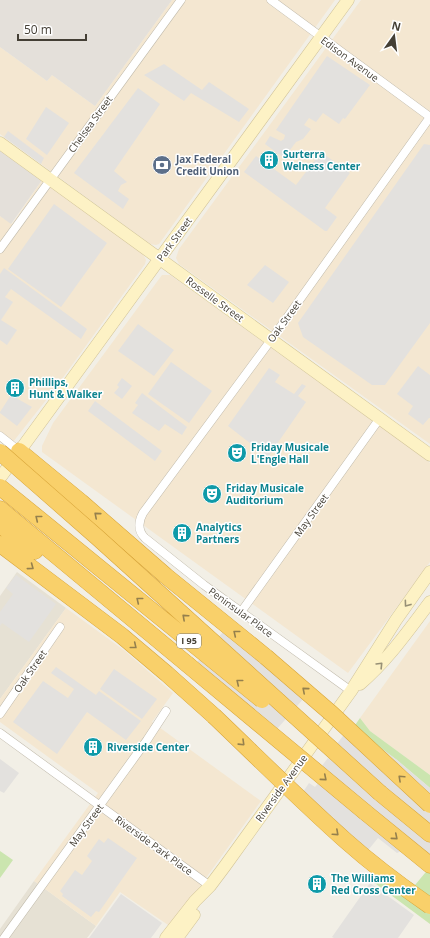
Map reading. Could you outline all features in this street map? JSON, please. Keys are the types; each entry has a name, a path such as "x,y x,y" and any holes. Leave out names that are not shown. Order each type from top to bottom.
{"highway":[{"path":"0,452 97,537 380,793"},
{"path":"19,452 81,502 171,580 266,657 332,714 430,804"},
{"name":"I 95","path":"0,487 301,732 430,834"},
{"name":"I 95","path":"0,509 430,865"},
{"path":"0,525 187,664"},
{"path":"0,544 122,636 156,664 214,716 347,842 395,881 430,906"}],"main road":[{"name":"Park Street","path":"0,478 348,0"},
{"name":"Rosselle Street","path":"0,143 430,455"},
{"name":"Riverside Avenue","path":"166,938 210,886 351,691 396,620 430,572"},
{"name":"Riverside Avenue","path":"351,691 360,684 397,646 430,602"},
{"name":"Riverside Avenue","path":"177,938 202,904 210,886"}],"street":[{"name":"Chelsea Street","path":"0,249 181,0"},
{"name":"Edison Avenue","path":"271,0 430,117"},
{"name":"Oak Street","path":"140,525 140,519 143,513 271,340 430,117"},
{"name":"May Street","path":"241,612 380,418"},
{"path":"0,436 19,452"},
{"name":"Peninsular Place","path":"140,525 141,532 146,538 204,585 351,691"},
{"name":"Oak Street","path":"0,714 60,628"},
{"name":"May Street","path":"4,938 100,806 166,711"},
{"name":"Riverside Park Place","path":"0,733 210,886"}],"shaded area":[{"path":"0,0 172,0 95,106 52,75 47,81 0,47"},
{"path":"172,0 335,0 159,244 156,245 150,244 0,134 0,47 47,81 52,75 95,106"},
{"path":"361,0 430,0 430,444 179,264 176,258 179,249"},
{"path":"327,56 370,85 345,119 343,118 339,124 323,113 316,122 309,118 304,125 311,129 303,139 296,142 284,158 265,144 270,136 281,141 284,139 285,135 276,130"},
{"path":"164,64 202,90 209,82 249,109 239,122 191,93 184,101 144,75"},
{"path":"138,88 160,104 114,171 127,182 121,185 118,191 129,199 123,209 74,173"},
{"path":"46,107 69,123 47,155 26,139"},
{"path":"8,131 44,158 41,164 4,137"},
{"path":"424,144 430,145 430,323 385,385 372,385 303,337 298,323"},
{"path":"0,150 42,180 11,224 0,216"},
{"path":"321,152 350,173 325,208 337,217 327,231 244,172 256,156 296,185"},
{"path":"42,180 143,254 146,260 145,264 54,390 13,442 0,431 0,216 12,224"},
{"path":"54,204 107,243 61,307 8,269"},
{"path":"265,265 289,282 273,303 247,285"},
{"path":"4,268 87,329 81,339 11,289 5,297 13,302 1,320 17,330 7,345 0,340 0,274"},
{"path":"162,275 170,275 430,463 430,562 348,673 42,452 42,446 53,423"},
{"path":"138,324 174,350 154,376 118,351"},
{"path":"171,362 212,391 189,423 148,394"},
{"path":"418,366 430,375 430,418 423,425 408,414 413,406 397,394"},
{"path":"269,368 280,375 275,382 294,394 302,384 306,386 298,396 306,402 268,457 228,426"},
{"path":"122,378 132,386 122,399 114,393 119,387 117,385"},
{"path":"142,393 187,427 182,435 165,424 159,431 132,413 138,405 135,403"},
{"path":"11,395 32,407 17,426 0,413"},
{"path":"95,401 162,451 155,461 88,411"},
{"path":"17,572 66,608 0,699 0,596"},
{"path":"16,575 56,604 29,642 2,623 0,626 0,612 13,594 6,588"},
{"path":"66,608 125,651 173,693 152,722 261,801 171,927 120,892 96,926 34,881 98,793 0,722 0,699"},
{"path":"430,621 430,775 370,731 360,718"},
{"path":"223,632 304,698 271,736 191,669"},
{"path":"56,667 96,695 99,691 141,721 126,740 87,712 57,754 13,722 43,681 68,698 74,689 51,673"},
{"path":"114,669 157,699 142,719 100,689"},
{"path":"346,732 366,737 397,760 430,788 430,863 406,849 397,853 378,838 365,854 334,820 334,818 301,795 309,783 315,787 322,779 317,772 328,758 333,762 339,754 333,749"},
{"path":"0,759 19,773 4,793 0,791"},
{"path":"108,838 137,858 99,912 96,911 91,917 62,896 63,894 60,891 75,870 82,875 92,861 87,856 99,839 104,843"},
{"path":"34,881 96,926 87,938 0,938 0,929"},
{"path":"370,883 414,915 398,938 332,937"},
{"path":"121,894 162,923 151,938 89,938"}],"green space":[{"path":"360,718 370,731 430,775 430,788 397,760 353,728"},
{"path":"0,851 13,860 0,878"},
{"path":"381,862 415,885 430,867 430,924 368,878"}],"place":[{"name":"Surterra Welness Center","path":"269,160"},
{"name":"Jax Federal Credit Union","path":"162,165"},
{"name":"Phillips, Hunt & Walker","path":"15,388"},
{"name":"Friday Musicale L'Engle Hall","path":"237,453"},
{"name":"Friday Musicale Auditorium","path":"212,494"},
{"name":"Analytics Partners","path":"182,533"},
{"name":"Riverside Center","path":"93,747"},
{"name":"The Williams Red Cross Center","path":"317,884"}]}
